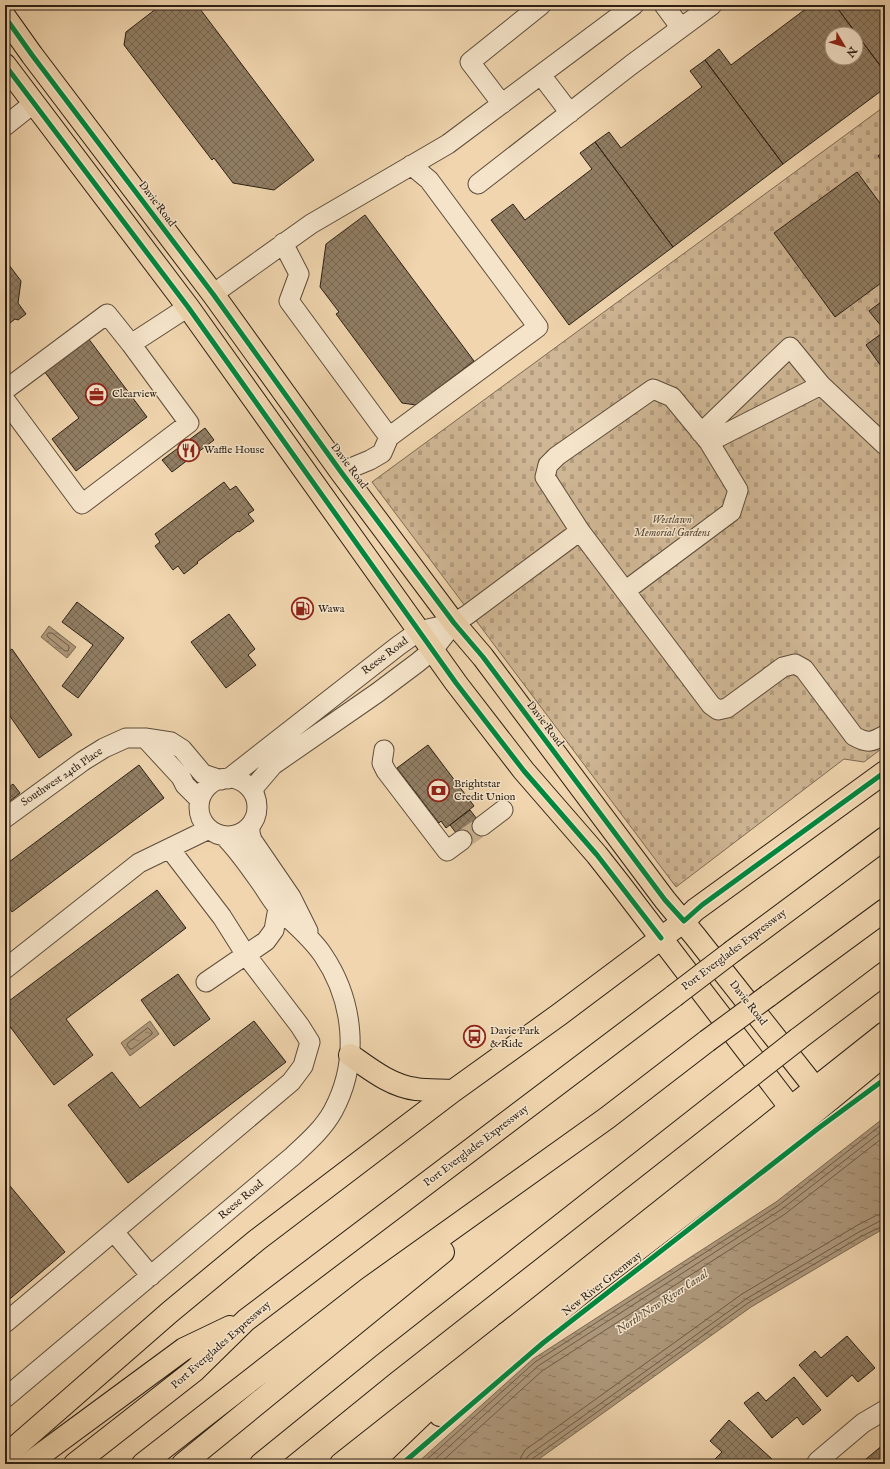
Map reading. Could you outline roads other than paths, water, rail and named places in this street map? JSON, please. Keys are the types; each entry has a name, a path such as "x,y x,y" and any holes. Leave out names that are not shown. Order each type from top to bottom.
{"main road":[{"name":"Davie Road","path":"5,17 32,55 213,294 341,472 454,623 483,657 665,900 684,921 815,1088"},
{"path":"5,65 188,307 456,683 524,771 597,855 790,1107"},
{"path":"5,1456 170,1312 257,1240 453,1091 560,1014 684,921 698,908 885,772"},
{"name":"Port Everglades Expressway","path":"75,1464 195,1370 246,1320 733,951 885,838"},
{"path":"143,1464 369,1288 606,1118 885,910"},
{"path":"261,1464 382,1365 798,1039 885,973"},
{"path":"341,1464 885,1033"},
{"path":"380,1464 420,1433 519,1345 586,1289 788,1134 885,1054"},
{"path":"350,1055 373,1072 395,1083 415,1089 453,1091"},
{"path":"183,1464 606,1118"},
{"path":"28,1464 184,1349 246,1320"},
{"path":"371,1464 507,1333"}],"street":[{"path":"502,104 470,62 541,5"},
{"path":"213,294 311,224 448,144 634,5"},
{"path":"664,5 681,28"},
{"path":"478,184 712,5"},
{"path":"541,74 570,113"},
{"path":"5,126 34,103"},
{"path":"341,472 370,460 382,453 389,437 538,327 429,180 411,165"},
{"path":"283,244 299,274 289,301 389,437"},
{"path":"131,344 188,307"},
{"path":"5,390 107,314 189,423 82,504 5,400"},
{"path":"705,438 790,347 821,385 885,445"},
{"path":"705,438 821,385"},
{"path":"625,590 731,512 738,490 705,438 672,397 653,389 557,456 548,465 545,477 580,531 711,704 718,710 727,708 783,667 795,664 804,669 854,736 862,741 872,741 885,734"},
{"path":"253,792 256,785 273,765 377,693 433,650 454,623 470,613 580,531"},
{"name":"Reese Road","path":"224,779 419,631 454,623"},
{"name":"Southwest 24th Place","path":"5,818 83,760 126,738 145,738 171,742 182,749 203,774 224,779"},
{"path":"145,738 181,777 185,785 200,800"},
{"path":"384,750 382,763 386,771 447,851 462,840"},
{"path":"5,969 139,863 182,842 217,832 238,834 245,831 255,818 257,809 256,800 253,792 242,782 235,779 224,779 214,782 208,787 200,800 201,816 204,823 217,832"},
{"path":"482,826 502,810"},
{"name":"Reese Road","path":"5,1398 293,1156 317,1133 333,1111 345,1084 350,1055 351,1038 341,986 332,969 314,943 292,897 252,840 250,826"},
{"name":"Reese Road","path":"217,832 236,849 278,908 314,943"},
{"path":"5,1323 291,1082 303,1066 310,1042 300,1026 246,954 222,917 170,849"},
{"path":"206,982 266,941 274,930 278,908"},
{"path":"114,1232 151,1276"},
{"path":"816,1464 818,1460 863,1423 885,1410"}],"water":[{"path":"49,626 76,647 67,658 41,637"},
{"path":"150,1021 159,1034 130,1056 121,1043"},
{"name":"North New River Canal","path":"885,1117 885,1228 751,1307 532,1464 416,1464 533,1359 776,1202"}],"tunnel":[{"path":"462,840 482,826"}],"place":[{"name":"Clearview","path":"96,394"},
{"name":"Waffle House","path":"188,450"},
{"name":"Wawa","path":"303,609"},
{"name":"Brightstar Credit Union","path":"438,790"},
{"name":"Davie Park & Ride","path":"474,1037"}],"park label":[{"name":"Westlawn Memorial Gardens","path":"672,526"}]}
